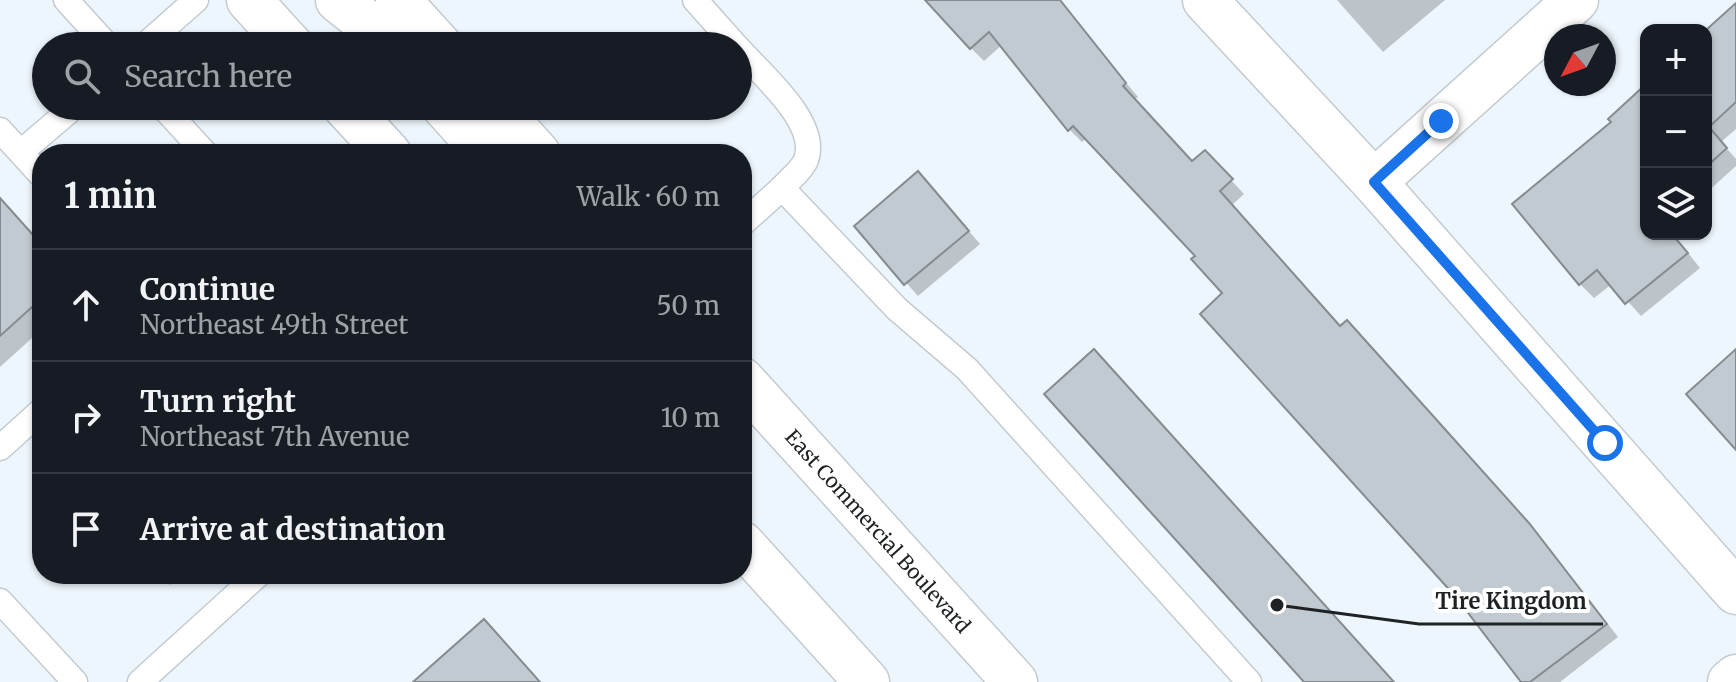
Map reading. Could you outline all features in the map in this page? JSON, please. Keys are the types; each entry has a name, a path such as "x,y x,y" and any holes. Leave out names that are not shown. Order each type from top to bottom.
{"street":[{"path":"249,0 278,32"},
{"path":"338,0 376,32"},
{"path":"398,0 427,32"},
{"path":"1205,0 1374,182 1736,592"},
{"path":"1374,182 1576,0"},
{"path":"358,120 380,144"},
{"path":"457,120 478,144"},
{"path":"508,120 529,144"},
{"name":"East Commercial Boulevard","path":"752,391 1015,682"},
{"path":"752,555 867,682"},
{"path":"1730,682 1736,677"}],"lane":[{"path":"66,0 95,32"},
{"path":"160,32 196,0"},
{"path":"695,0 724,32"},
{"path":"752,64 805,126 809,146 805,163 752,215"},
{"path":"21,152 59,120"},
{"path":"175,120 197,144"},
{"path":"0,130 32,165"},
{"path":"782,188 897,309 967,369 1249,682"},
{"path":"0,448 32,419"},
{"path":"140,682 248,584"},
{"path":"0,601 75,682"}],"building":[{"path":"925,0 1060,0 1126,83 1123,86 1192,161 1205,150 1233,179 1220,191 1340,326 1347,320 1529,523 1607,624 1530,682 1521,682 1455,596 1200,314 1222,293 1191,259 1195,256 1073,126 1068,131 989,32 970,49"},
{"path":"1736,3 1736,102 1712,124 1712,96 1712,25"},
{"path":"1640,90 1640,240 1677,240 1688,253 1625,304 1597,270 1579,285 1512,204 1611,122 1608,119"},
{"path":"1712,130 1727,148 1712,162"},
{"path":"918,171 969,231 904,285 854,226"},
{"path":"0,198 32,234 32,307 0,336"},
{"path":"1094,349 1394,682 1304,682 1044,394"},
{"path":"1736,349 1736,450 1686,394"},
{"path":"484,619 540,682 413,682"}],"place":[{"name":"Tire Kingdom","path":"1277,605"}],"route":[{"path":"1441,121 1374,182 1605,443"}]}
